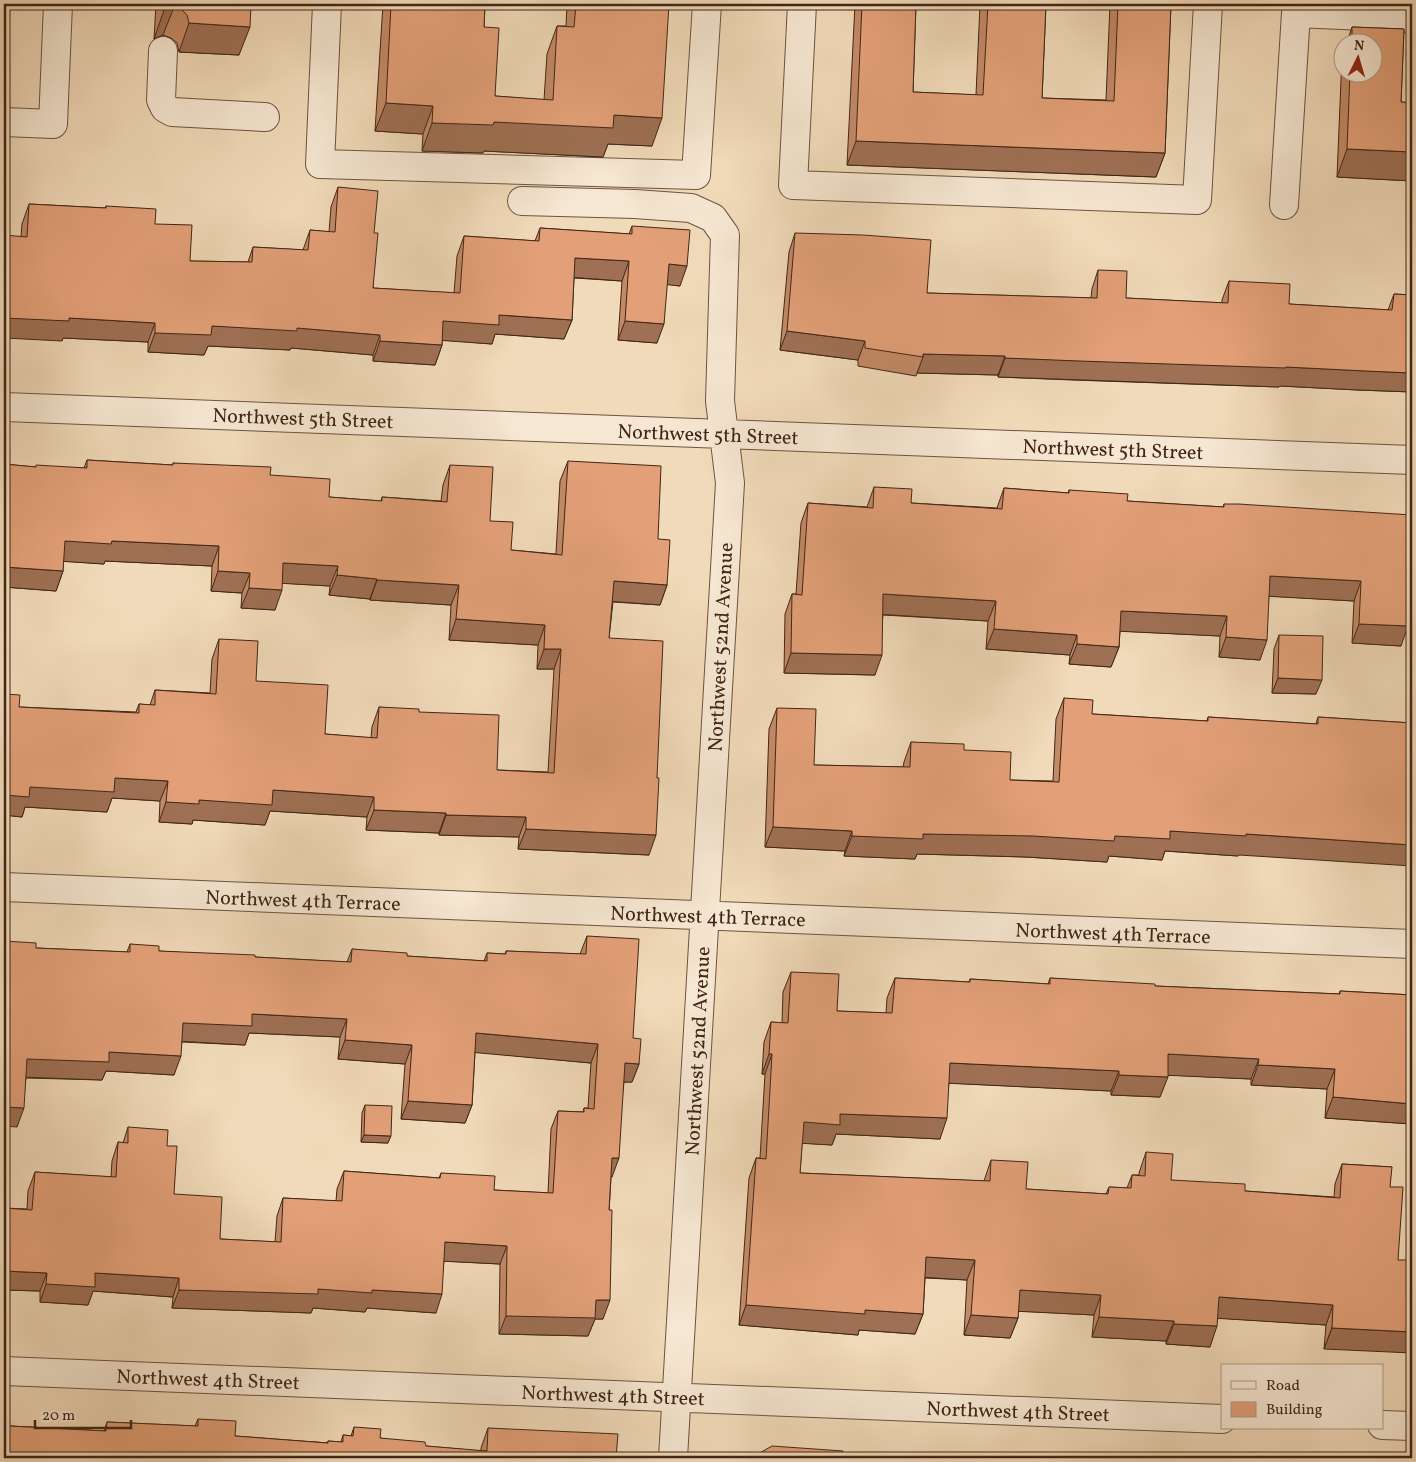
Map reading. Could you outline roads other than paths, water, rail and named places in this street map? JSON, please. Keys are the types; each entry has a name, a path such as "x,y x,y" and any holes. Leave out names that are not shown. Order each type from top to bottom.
{"street":[{"path":"4,122 53,124 58,4"},
{"path":"328,4 320,164 696,176 707,4"},
{"path":"802,4 794,184 1197,200 1208,4"},
{"path":"1284,206 1296,13 1412,18"},
{"path":"163,50 161,100 165,108 172,112 264,117"},
{"name":"Northwest 52nd Avenue","path":"522,201 635,204 691,208 713,218 725,235 720,401 730,484 673,1458"},
{"name":"Northwest 5th Street","path":"4,407 1412,460"},
{"name":"Northwest 4th Terrace","path":"4,887 1412,944"},
{"name":"Northwest 4th Street","path":"4,1371 1221,1419"},
{"path":"1384,1425 1412,1426"}]}
